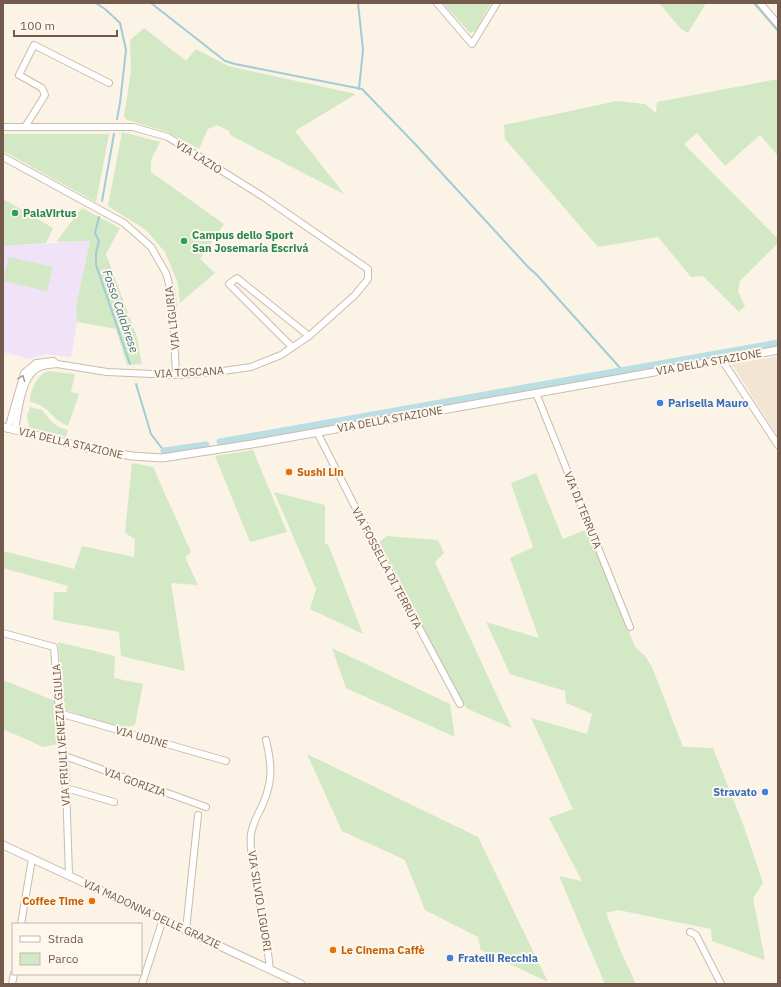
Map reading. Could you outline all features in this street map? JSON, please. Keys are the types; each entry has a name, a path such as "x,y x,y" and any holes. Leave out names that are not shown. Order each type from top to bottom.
{"street":[{"path":"437,3 472,44 497,3"},
{"path":"760,3 778,24"},
{"path":"25,127 45,95 42,88 19,75 34,44 109,83"},
{"name":"VIA LAZIO","path":"3,127 133,127 168,137 262,196 368,269"},
{"name":"VIA LIGURIA","path":"3,157 124,223 151,247 166,273 172,295 176,375"},
{"name":"VIA TOSCANA","path":"9,429 24,373 36,363 52,361 57,364 107,372 176,375 216,372 251,367 280,355 309,336 355,295 368,279 368,269"},
{"path":"292,347 229,284 237,278 309,336"},
{"name":"VIA DELLA STAZIONE","path":"9,429 124,455 162,458 252,444 778,350"},
{"path":"722,360 778,445"},
{"name":"VIA DI TERRUTA","path":"536,393 630,627"},
{"name":"VIA FOSSELLA DI TERRUTA","path":"317,432 369,534 460,704"},
{"name":"VIA FRIULI VENEZIA GIULIA","path":"3,633 54,647 62,748 65,756 69,875"},
{"name":"VIA UDINE","path":"59,713 226,761"},
{"name":"VIA SILVIO LIGUORI","path":"266,740 271,760 269,789 262,808 255,818 251,835 251,848 270,970"},
{"name":"VIA GORIZIA","path":"65,756 206,807"},
{"path":"66,788 114,802"},
{"path":"186,930 198,815"},
{"name":"VIA MADONNA DELLE GRAZIE","path":"3,845 301,984"},
{"path":"21,923 32,859"},
{"path":"142,984 163,920"},
{"path":"690,932 696,935 721,984"}],"shaded area":[{"path":"90,241 76,307 77,322 71,357 45,354 30,359 3,352 3,246"},
{"path":"778,356 778,437 732,364"}],"green space":[{"path":"443,3 491,3 475,31 470,33"},
{"path":"659,3 706,3 688,33 681,29"},
{"path":"144,28 186,61 196,49 228,66 356,94 295,131 344,194 230,135 229,131 217,125 208,129 199,149 168,132 127,120 124,116 131,72 130,40"},
{"path":"778,79 778,156 760,135 725,166 697,133 684,144 776,237 778,237 778,243 740,281 738,292 745,306 739,312 703,276 691,277 658,237 598,247 505,139 504,125 617,101 645,104 656,113 657,102"},
{"name":"Campus dello Sport San Josemaría Escrivá","path":"122,132 160,142 151,160 151,172 224,224 200,259 215,273 180,303 178,284 165,252 146,230 108,206"},
{"path":"3,134 109,134 96,202 3,151"},
{"name":"PalaVirtus","path":"3,199 53,228 46,243 3,246"},
{"path":"82,208 120,228 106,254 137,337 142,364 127,365 116,329 77,322 76,307 90,241 56,242"},
{"path":"9,257 53,267 47,291 3,281"},
{"path":"48,371 75,374 71,392 79,394 68,426 57,420 42,406 30,402 31,393 37,379"},
{"path":"30,407 42,410 56,425 68,430 66,437 29,427 27,416"},
{"path":"253,450 287,532 250,542 215,456"},
{"path":"132,463 153,467 191,552 185,557 198,585 171,583 185,671 121,656 119,632 53,620 54,592 66,592 68,586 3,568 3,551 74,569 82,546 134,557 135,539 125,533"},
{"path":"536,473 563,539 588,529 635,647 645,656 652,667 683,747 713,748 743,824 763,883 753,898 765,960 712,941 711,929 618,910 606,913 621,952 636,984 605,984 559,876 582,881 549,818 573,809 531,718 587,734 592,714 566,703 565,691 510,674 486,622 539,638 510,558 533,547 511,483"},
{"path":"274,492 325,505 325,544 328,544 363,634 310,609 316,589"},
{"path":"387,536 438,540 444,553 435,562 512,728 468,709 462,703 379,542"},
{"path":"58,642 115,656 114,678 143,684 135,725 121,728 65,710"},
{"path":"332,648 450,704 455,737 346,688"},
{"path":"3,680 55,701 58,744 43,747 3,729"},
{"path":"307,754 478,837 548,982 481,950 478,937 425,910 405,860 342,831"}],"waterway":[{"name":"Fosso Calabrese","path":"96,3 120,23 126,50 117,119"},
{"path":"151,3 225,61 362,89 536,274 622,370"},
{"path":"358,3 363,50 359,89"},
{"path":"754,3 778,31"},
{"name":"Fosso Calabrese","path":"102,201 114,134"},
{"name":"Fosso Calabrese","path":"99,217 95,233 99,241 96,253 96,265 130,364"},
{"path":"220,442 778,343"},
{"name":"Fosso Calabrese","path":"136,384 151,434 164,451"},
{"path":"164,451 206,445"}],"place":[{"name":"PalaVirtus","path":"15,213"},
{"name":"Campus dello Sport San Josemaría Escrivá","path":"184,241"},
{"name":"Parisella Mauro","path":"660,403"},
{"name":"Sushi Lin","path":"289,472"},
{"name":"Stravato","path":"765,792"},
{"name":"Coffee Time","path":"92,901"},
{"name":"Le Cinema Caffè","path":"333,950"},
{"name":"Fratelli Recchia","path":"450,958"}]}
